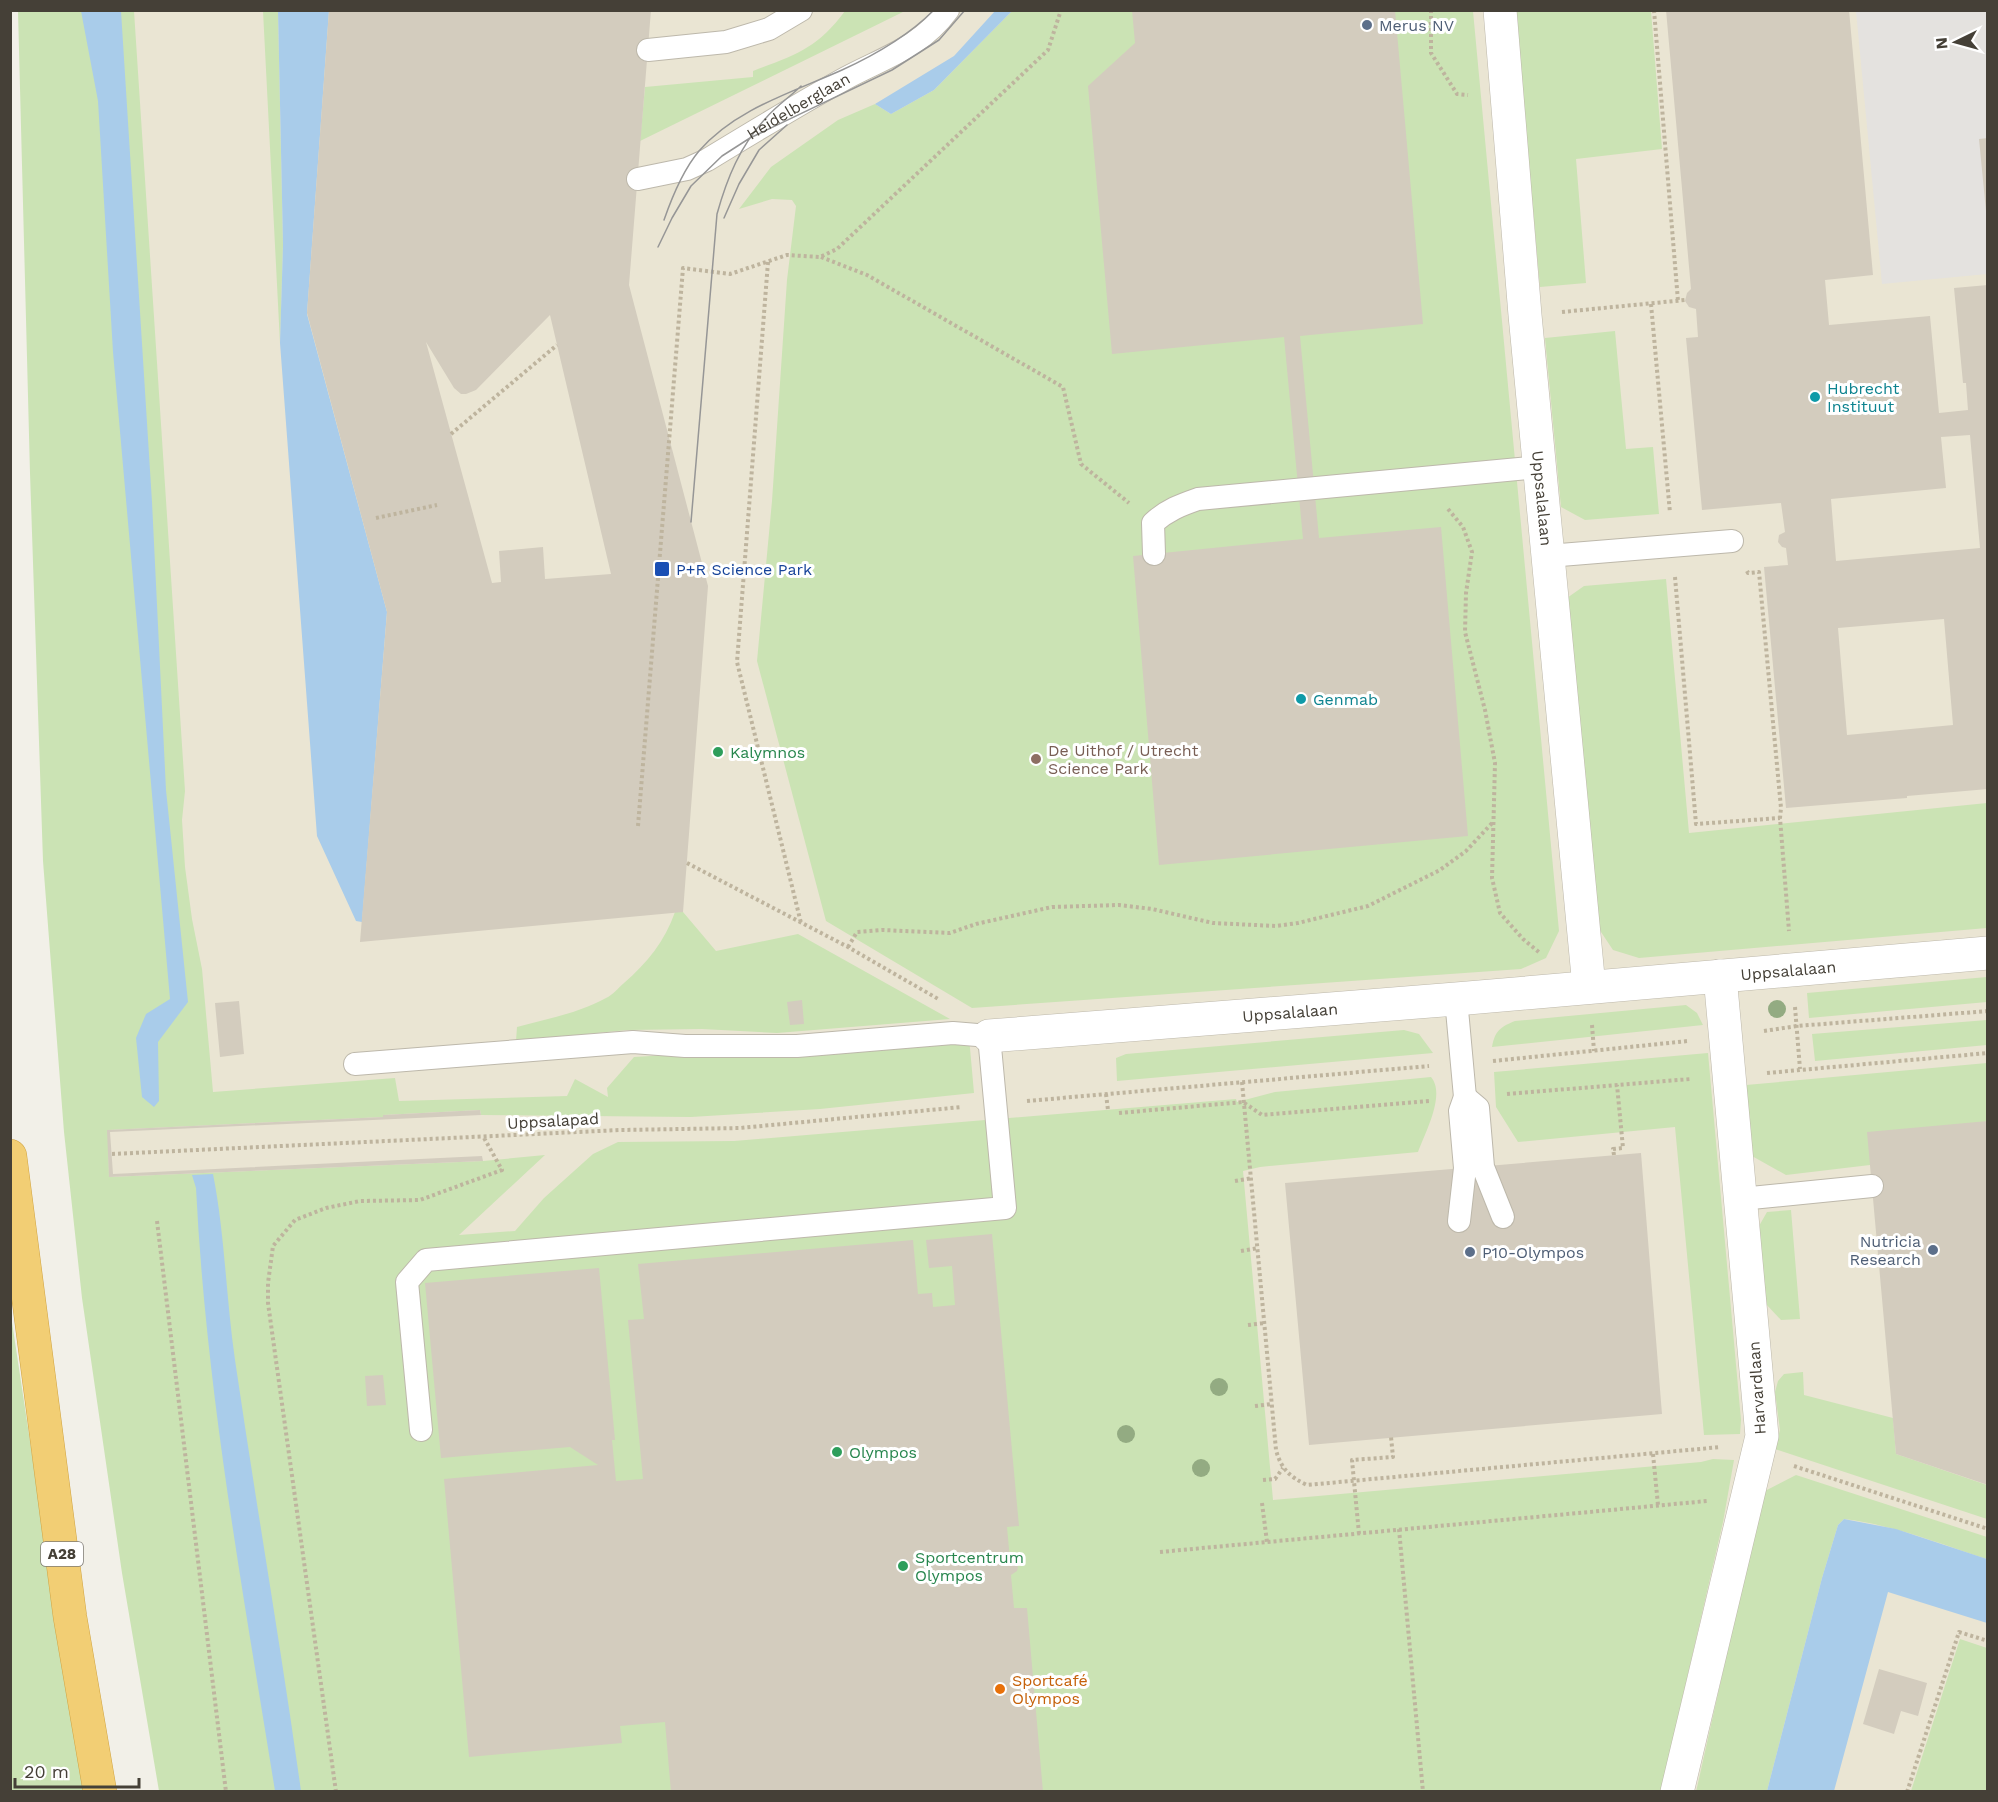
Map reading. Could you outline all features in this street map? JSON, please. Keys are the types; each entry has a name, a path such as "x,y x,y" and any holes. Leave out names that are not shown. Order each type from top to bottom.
{"highway":[{"name":"A28","path":"10,1156 70,1617 100,1791"}],"street":[{"name":"Uppsalalaan","path":"1500,10 1525,315 1589,987"},
{"name":"Uppsalalaan","path":"989,1036 1988,953"},
{"name":"Harvardlaan","path":"1677,1791 1762,1436 1720,976"}],"lane":[{"path":"648,50 726,42 769,29 801,10"},
{"name":"Heidelberglaan","path":"638,179 687,169 707,160 847,78 909,48 938,24 948,10"},
{"path":"1154,554 1153,523 1175,507 1198,499 1540,467"},
{"path":"1548,556 1731,541"},
{"path":"1456,999 1466,1097 1460,1111 1465,1168 1460,1221"},
{"path":"355,1064 633,1042 685,1046 797,1047 954,1033 989,1036 1005,1208 426,1260 407,1282 421,1431"},
{"path":"1466,1097 1478,1108 1484,1167 1503,1217"},
{"path":"1741,1199 1872,1186"}],"path":[{"path":"820,257 837,249 1048,50 1061,10"},
{"path":"1431,10 1431,53 1457,94 1507,100"},
{"path":"1654,10 1678,301"},
{"path":"638,826 683,268 730,274 787,255 820,257 867,275 1063,387 1081,464 1153,523"},
{"path":"768,262 737,662 801,922"},
{"path":"1525,315 1685,300"},
{"path":"1651,304 1696,824 1779,818"},
{"path":"451,434 557,345"},
{"path":"1423,478 1463,527 1472,552 1466,593 1465,632 1485,710 1495,763 1492,878 1500,913 1523,939 1546,958 1589,987"},
{"path":"376,518 437,505"},
{"path":"1731,541 1748,573 1759,572 1781,808 1779,818 1800,1070"},
{"path":"848,947 857,932 882,930 950,933 976,924 1052,907 1119,905 1152,909 1213,923 1276,926 1299,923 1368,906 1440,870 1466,851 1494,821"},
{"path":"687,863 848,947 970,1018 989,1036"},
{"path":"1492,1061 1797,1026 1988,1011"},
{"name":"Uppsalapad","path":"112,1154 620,1130 740,1128 1433,1065"},
{"path":"1242,1083 1276,1450 1289,1476 1307,1485 1354,1482 1723,1446 1758,1454 1988,1529"},
{"path":"1614,1155 1613,1149 1623,1148 1617,1085"},
{"path":"1106,1094 1108,1110"},
{"path":"1119,1113 1243,1102 1262,1115 1437,1100"},
{"path":"336,1791 268,1304 268,1283 273,1246 295,1220 326,1208 360,1202 420,1200 502,1170 483,1136"},
{"path":"1235,1181 1252,1178"},
{"path":"157,1221 226,1791"},
{"path":"1241,1251 1258,1248"},
{"path":"1248,1325 1265,1323"},
{"path":"1255,1406 1272,1404"},
{"path":"1359,1534 1352,1460 1393,1457 1391,1437"},
{"path":"1653,1454 1658,1505"},
{"path":"1263,1480 1275,1479 1283,1468"},
{"path":"1160,1552 1747,1498"},
{"path":"1262,1503 1267,1542"},
{"path":"1399,1529 1423,1791"},
{"path":"1907,1791 1959,1632 1988,1641"}],"shaded area":[{"name":"De Uithof / Utrecht Science Park","path":"61,11 1987,11 1987,1791 207,1791 92,1139"},
{"path":"1856,11 1987,11 1987,274 1882,284"}],"green space":[{"name":"Olympos","path":"18,11 134,11 185,791 182,820 185,867 202,969 213,1092 395,1078 399,1101 567,1096 575,1079 608,1097 607,1088 634,1057 969,1037 974,1093 820,1109 691,1117 481,1115 480,1110 108,1130 109,1177 483,1161 545,1155 459,1235 515,1231 544,1198 593,1154 618,1142 734,1141 1236,1099 1237,1102 1275,1092 1431,1077 1435,1084 1435,1103 1418,1152 1260,1167 1243,1171 1273,1500 1701,1462 1713,1459 1734,1460 1723,1522 1661,1791 159,1791 122,1573 82,1298 64,1132 43,861"},
{"path":"263,11 278,11 283,245 280,343"},
{"path":"845,11 905,11 640,141 645,87 753,77 753,71 793,55 815,42 835,24"},
{"path":"1012,11 1473,11 1559,931 1546,958 1521,969 972,1008 826,921 757,661 772,501 787,280 796,206 792,200 772,199 739,209 771,167 838,120 875,104 891,114 934,90"},
{"path":"1515,11 1651,11 1662,149 1576,159 1586,283 1540,287"},
{"path":"1615,331 1626,449 1653,447 1659,514 1585,520 1561,507 1545,338"},
{"path":"1666,579 1689,833 1987,803 1987,928 1639,958 1613,950 1599,929 1567,598 1584,586"},
{"path":"675,912 683,912 716,951 798,934 950,1019 777,1033 702,1029 627,1030 516,1041 517,1027 574,1012 611,995 640,968 654,951 666,933"},
{"path":"1987,977 1987,1002 1809,1018 1807,993"},
{"path":"1686,1005 1697,1013 1703,1025 1492,1047 1499,1030 1515,1021"},
{"path":"1987,1020 1987,1045 1815,1061 1812,1034"},
{"path":"1404,1030 1419,1034 1433,1053 1117,1081 1116,1058 1126,1054"},
{"path":"1708,1053 1741,1420 1740,1434 1704,1435 1675,1127 1518,1142 1496,1107 1494,1072"},
{"path":"1987,1063 1987,1121 1870,1165 1786,1175 1752,1156 1746,1085"},
{"path":"1791,1210 1800,1319 1781,1320 1765,1303 1759,1226 1767,1212"},
{"path":"10,1309 83,1791 11,1791"},
{"path":"1803,1372 1804,1395 1893,1418 1896,1454 1987,1485 1987,1519 1775,1449 1780,1430 1775,1392 1778,1381 1784,1374"},
{"path":"1796,1475 1987,1537 1987,1559 1899,1530 1844,1519 1838,1525 1822,1578 1767,1791 1696,1792 1763,1492"},
{"path":"1960,1639 1987,1648 1987,1791 1911,1791"}],"water":[{"path":"81,11 121,11 152,502 166,790 188,1002 158,1042 159,1101 154,1107 142,1097 136,1038 146,1014 170,999 113,352 98,101"},
{"path":"278,11 329,11 307,314 387,612 362,922 356,921 317,836 280,343 283,245"},
{"path":"995,11 1012,11 934,90 891,114 875,104 954,56"},
{"path":"213,1174 235,1360 301,1791 275,1791 227,1491 208,1339 196,1188 192,1175"},
{"path":"1844,1519 1896,1529 1987,1559 1987,1623 1888,1592 1834,1791 1767,1791 1822,1578 1838,1525"}],"building":[{"name":"P+R Science Park","path":"329,10 651,10 629,285 708,586 683,912 360,942 387,612 307,313","holes":["550,315 611,574 545,579 543,547 499,551 501,582 492,583 426,342 454,388 461,394 466,394 476,390"]},
{"path":"1132,10 1395,10 1423,324 1300,336 1319,538 1441,527 1468,836 1159,865 1133,556 1303,539 1284,337 1112,354 1088,86 1135,43"},
{"name":"Hubrecht Instituut","path":"1666,10 1849,10 1873,275 1825,280 1829,325 1930,316 1939,413 1968,410 1966,383 1963,383 1954,288 1988,285 1988,789 1786,808 1764,567 1788,565 1786,548 1778,542 1779,535 1785,532 1781,503 1702,510 1686,338 1698,337 1696,309 1689,307 1685,301 1691,289","holes":["1970,435 1980,548 1836,561 1831,499 1946,488 1941,437","1944,619 1953,725 1847,735 1838,628"]},
{"path":"1988,138 1988,211 1986,211 1979,139"},
{"path":"802,1000 804,1024 790,1025 787,1002"},
{"path":"239,1001 244,1054 220,1057 215,1003"},
{"path":"480,1110 481,1115 110,1132 113,1174 482,1156 483,1161 109,1177 107,1130"},
{"name":"Nutricia Research","path":"1988,1121 1988,1485 1896,1454 1867,1132"},
{"name":"P10-Olympos","path":"1641,1153 1662,1414 1309,1445 1285,1183"},
{"path":"992,1234 1019,1526 1007,1527 1010,1560 1018,1567 1017,1571 1011,1575 1014,1608 1027,1608 1043,1792 671,1792 665,1722 620,1726 622,1743 469,1757 444,1479 598,1465 570,1447 441,1458 425,1283 599,1268 615,1440 612,1440 616,1481 643,1479 628,1320 644,1319 638,1264 913,1240 918,1294 932,1293 933,1307 955,1305 952,1266 929,1268 926,1240"},
{"path":"383,1375 386,1405 367,1406 365,1376"},
{"path":"1879,1669 1927,1683 1918,1716 1901,1711 1894,1734 1863,1724"}],"tram line":[{"path":"664,220 678,184 693,158 713,136 766,103 879,51 913,28 934,10"},
{"path":"658,247 691,186 722,156 750,138 892,70 939,40 965,10"},
{"path":"691,522 717,214 730,175 749,140 770,114 801,86"},
{"path":"724,218 739,184 759,150 787,125"}],"place":[{"name":"Merus NV","path":"1367,25"},
{"name":"Hubrecht Instituut","path":"1815,397"},
{"name":"P+R Science Park","path":"662,569"},
{"name":"Genmab","path":"1301,699"},
{"name":"Kalymnos","path":"718,752"},
{"name":"De Uithof / Utrecht Science Park","path":"1036,759"},
{"name":"Nutricia Research","path":"1933,1250"},
{"name":"P10-Olympos","path":"1470,1252"},
{"name":"Olympos","path":"837,1452"},
{"name":"Sportcentrum Olympos","path":"903,1566"},
{"name":"Sportcafé Olympos","path":"1000,1689"}]}
